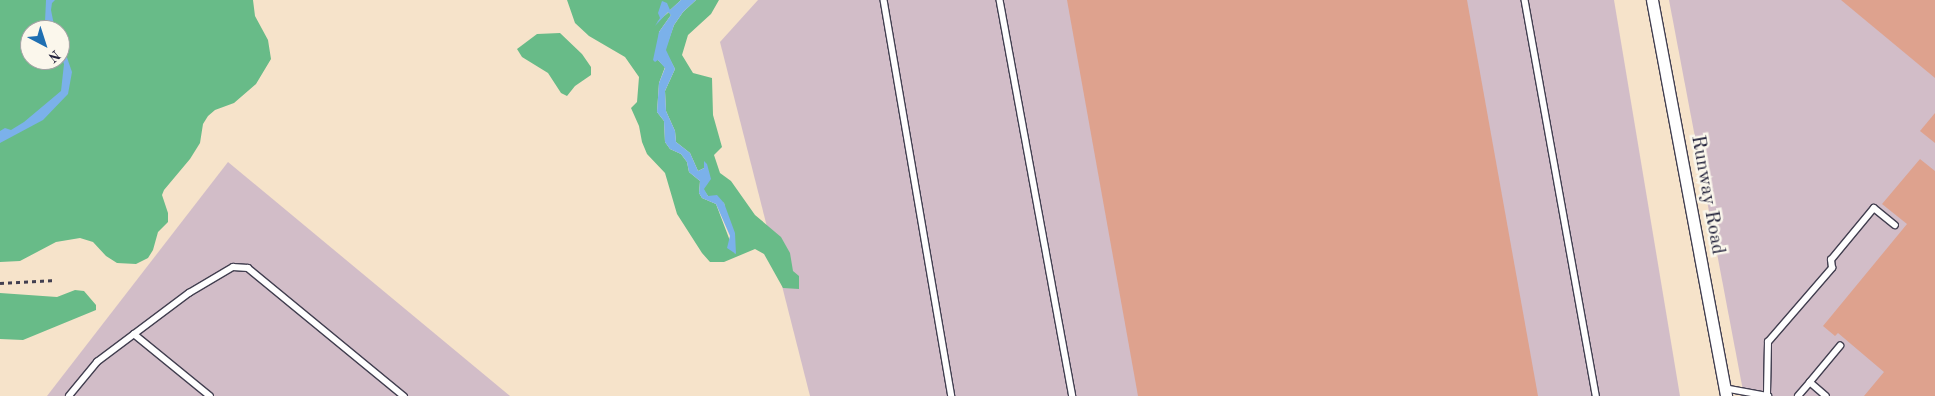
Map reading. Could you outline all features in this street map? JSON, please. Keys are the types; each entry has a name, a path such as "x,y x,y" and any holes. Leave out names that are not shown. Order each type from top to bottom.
{"street":[{"name":"Runway Road","path":"1652,0 1725,392"}],"lane":[{"path":"884,0 952,396"},
{"path":"1000,0 1073,396"},
{"path":"1525,0 1596,396"},
{"path":"1725,392 1767,395 1768,342 1832,268 1831,260 1874,208 1895,225"},
{"path":"69,396 96,362 196,288 233,267 248,268 404,396"},
{"path":"134,334 210,396"},
{"path":"1798,396 1840,346"},
{"path":"1810,382 1826,396"}],"path":[{"path":"0,283 56,280"}],"shaded area":[{"path":"758,0 1614,0 1680,396 810,396 720,42"},
{"path":"1669,0 1935,0 1935,396 1744,396"},
{"path":"228,162 510,396 47,396"}],"green space":[{"path":"0,0 253,0 255,16 268,40 271,59 256,84 234,103 215,110 203,124 200,143 190,159 164,190 162,195 168,213 168,222 158,232 153,250 148,258 136,264 117,263 106,256 93,242 80,238 56,242 20,261 0,262"},
{"path":"567,0 681,0 656,23 669,12 671,15 659,32 658,60 665,67 659,83 657,112 664,121 665,142 670,149 681,154 687,162 689,172 700,181 699,193 702,198 716,204 735,254 724,203 708,196 703,189 704,168 698,171 690,153 676,142 675,131 666,111 665,91 675,69 665,50 674,25 683,12 696,0 719,0 711,14 688,35 682,55 693,73 712,78 713,115 722,147 714,155 720,173 731,181 755,215 781,237 790,253 793,271 799,276 799,289 783,288 764,254 755,249 724,262 710,262 702,253 677,214 665,173 647,154 642,142 639,126 631,108 637,102 639,77 625,57 589,36 575,23"},
{"path":"560,33 582,54 591,67 591,75 575,86 567,96 561,93 548,73 522,57 517,49 537,34"},
{"path":"75,290 84,291 96,305 96,310 23,340 0,339 0,293 57,297"}],"water":[{"path":"46,0 55,0 52,3 51,10 53,20 45,20"},
{"path":"681,0 696,0 683,12 674,25 666,50 675,69 665,91 666,111 675,131 676,142 690,153 698,171 704,168 704,161 707,164 711,179 704,189 708,196 717,195 724,203 735,233 736,254 727,248 730,236 716,204 702,198 699,193 700,181 689,172 687,162 681,154 670,149 665,142 664,121 657,112 659,83 665,68 658,60 655,62 653,60 659,32 671,15 668,12 655,26 660,18 658,13 662,1 667,3 670,10"},
{"path":"70,66 72,72 68,94 43,120 0,143 0,131 5,128 11,130 24,122 61,91 63,70 70,70"}],"building":[{"path":"1067,0 1467,0 1538,396 1138,396"},
{"path":"1841,0 1935,0 1935,78"},
{"path":"1935,113 1935,143 1920,131"},
{"path":"1920,159 1935,171 1935,396 1864,396 1884,372 1838,333 1835,336 1823,326 1907,224 1882,204"}]}
